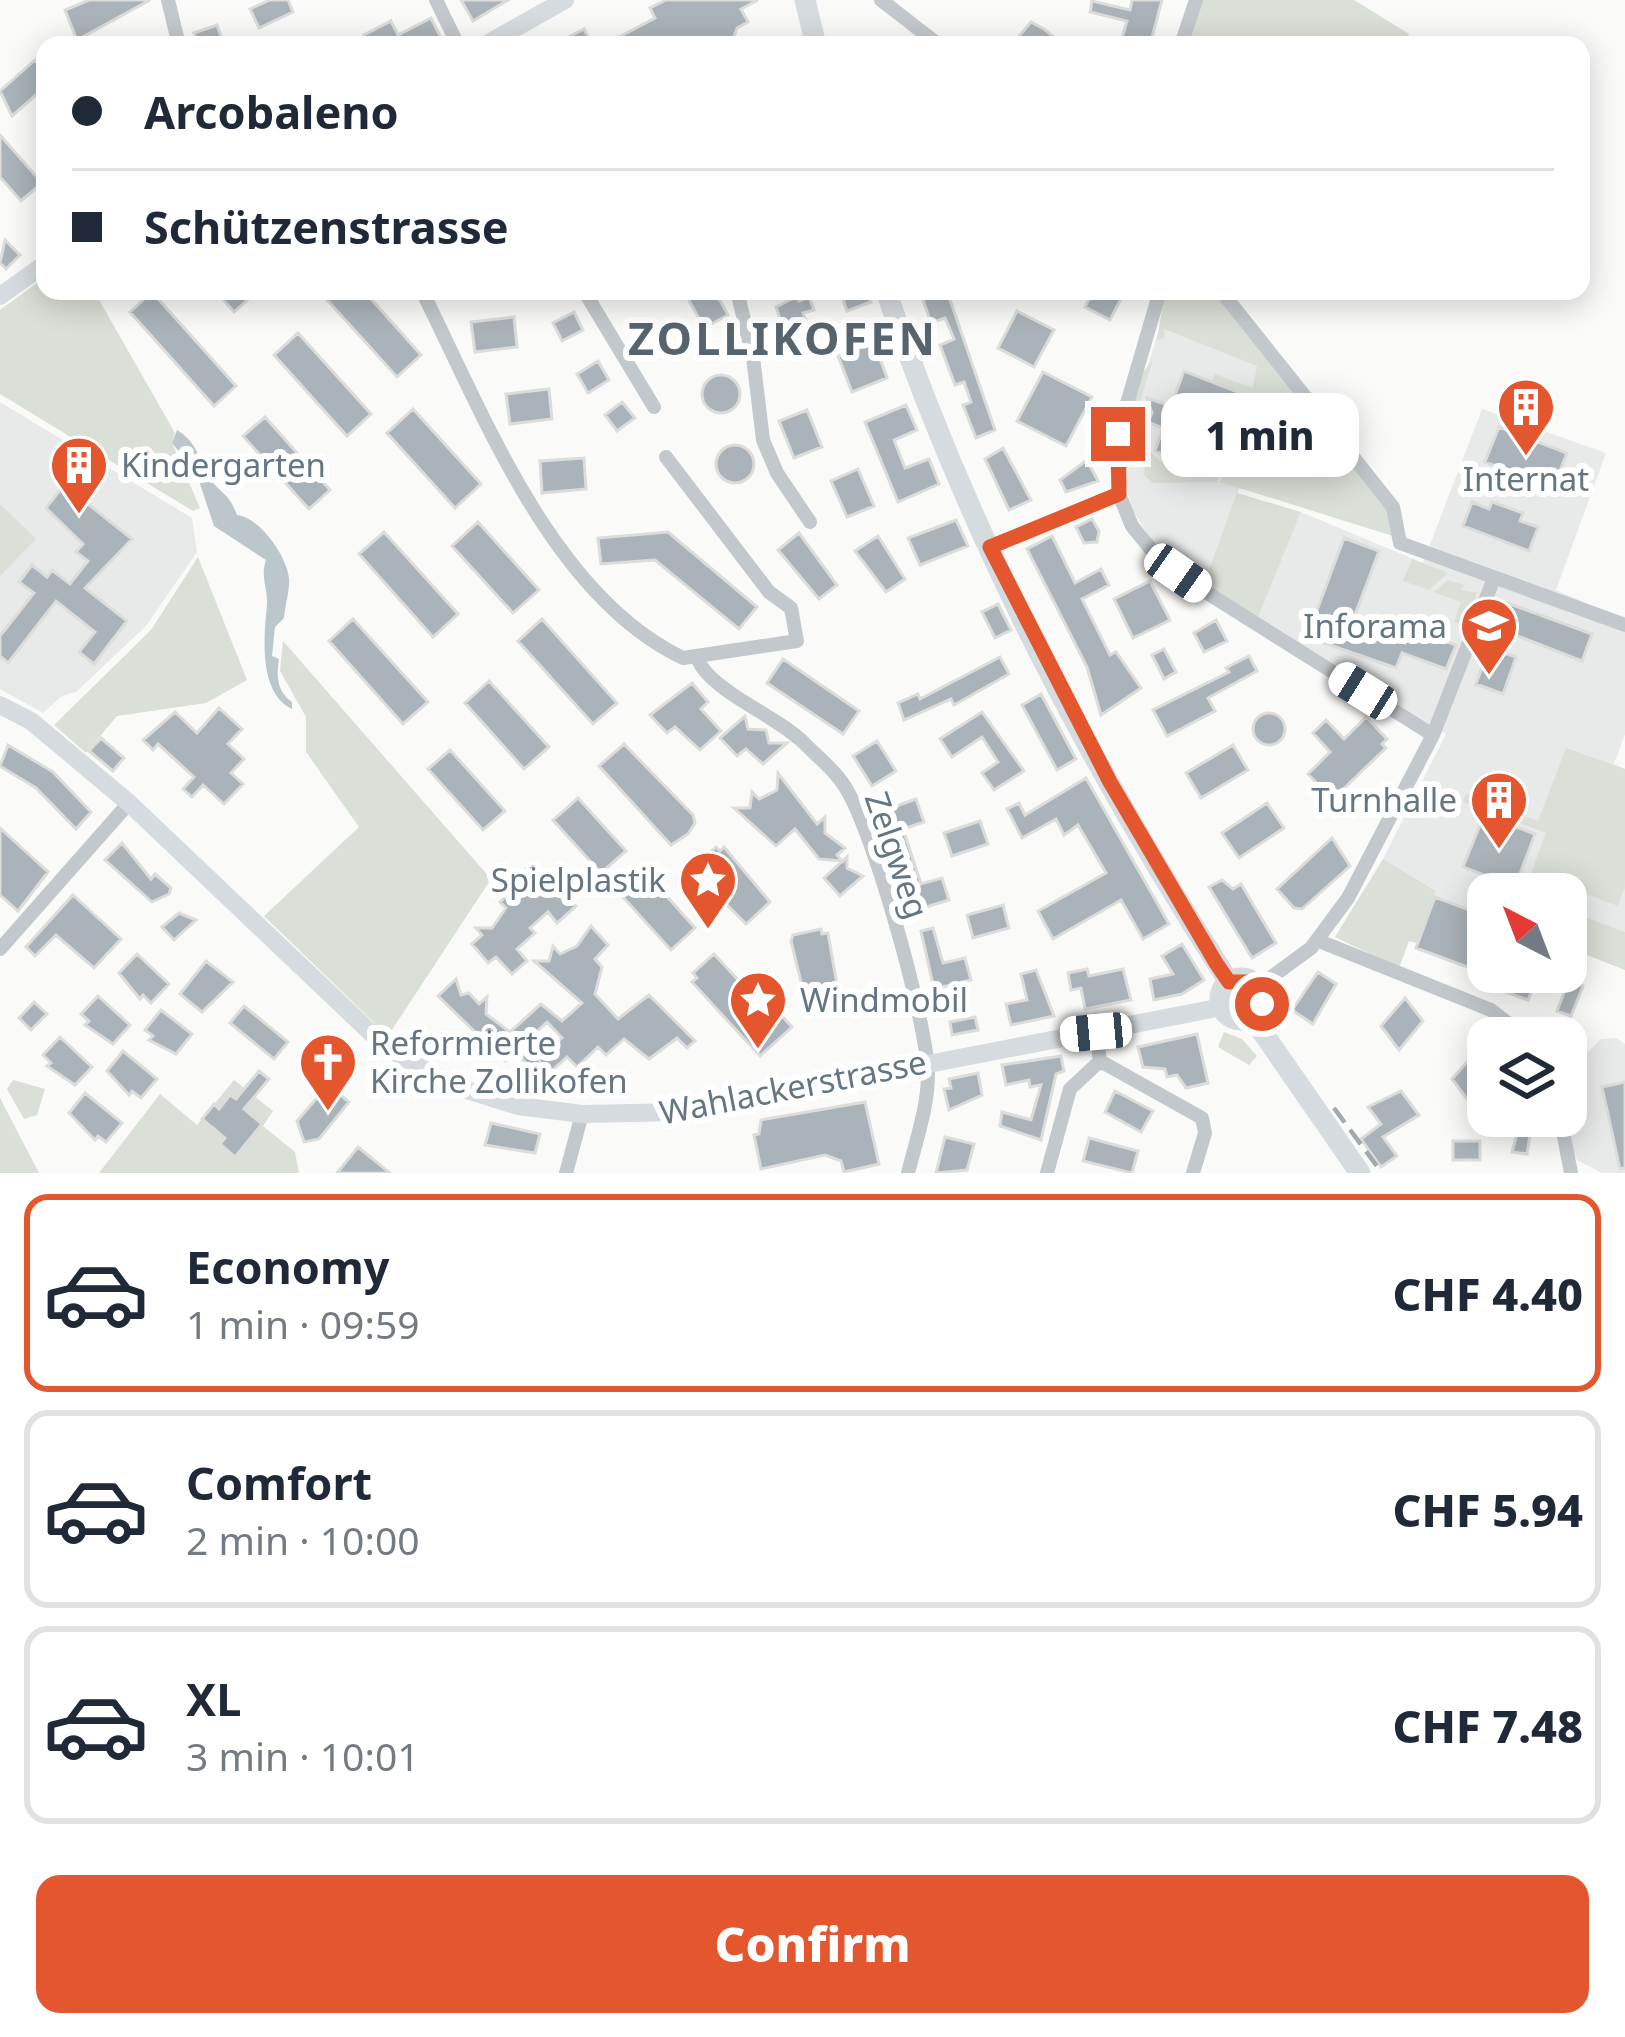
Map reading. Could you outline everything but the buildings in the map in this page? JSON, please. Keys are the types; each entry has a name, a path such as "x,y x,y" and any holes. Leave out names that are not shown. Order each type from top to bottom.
{"main road":[{"path":"805,0 814,36"},
{"path":"890,300 990,547 1110,782 1229,982"},
{"path":"1241,978 1258,987 1262,1004 1252,1017 1234,1019 1222,1007 1221,993 1229,982 1241,978"},
{"path":"1252,1017 1360,1173"}],"street":[{"path":"168,0 177,36"},
{"path":"436,0 454,36"},
{"path":"501,36 565,0"},
{"path":"881,0 927,36"},
{"path":"1184,36 1196,0"},
{"path":"0,296 36,270"},
{"name":"Zelgweg","path":"427,300 530,506 556,546 656,641 682,658 698,660 711,678 777,719 844,786 859,814 889,906 927,1062 928,1090 908,1173"},
{"path":"589,300 654,407"},
{"path":"739,300 767,451 811,521"},
{"path":"1157,300 1116,441 1119,494 1138,535 1165,563 1433,735"},
{"path":"1228,300 1393,507 1400,543 1625,625"},
{"path":"666,457 795,619 797,641 698,660"},
{"path":"990,547 1119,494"},
{"path":"1258,987 1319,941 1348,898 1433,735 1494,578"},
{"name":"Wahlackerstrasse","path":"0,705 31,721 129,803 386,1047 465,1090 518,1106 582,1114 699,1109 1222,1007"},
{"path":"0,949 129,803"},
{"path":"1319,941 1500,1017"},
{"path":"1096,1032 1100,1061"},
{"path":"1100,1061 1202,1118 1205,1133 1193,1173"},
{"path":"1047,1173 1070,1089 1100,1061"},
{"path":"566,1173 582,1114"},
{"path":"1564,1137 1571,1173"}],"shaded area":[{"path":"1201,0 1354,0 1409,34 1408,36 1189,36"},
{"path":"36,284 36,300 99,300 175,433 172,443 200,508 193,511 0,394 0,310"},
{"path":"1164,300 1223,300 1283,372 1204,583 1151,540 1132,509 1123,474 1124,442"},
{"path":"1164,300 1221,300 1389,509 1393,536 1220,482 1225,469 1231,470 1243,438 1231,433 1228,444 1220,440 1238,392 1211,382 1215,374 1253,388 1257,366 1164,329 1165,338 1157,340"},
{"path":"1153,360 1130,434 1127,477 1122,450 1127,416 1138,383"},
{"path":"0,402 192,518 197,552 146,626 76,692 62,696 43,713 0,689"},
{"name":"Inforama","path":"1482,409 1606,453 1556,590 1625,620 1625,734 1614,764 1625,769 1625,932 1587,918 1587,873 1467,873 1467,909 1434,897 1436,891 1383,859 1446,734 1258,618 1301,512 1423,563"},
{"path":"177,430 193,445 237,515 255,523 283,560 289,588 284,618 275,627 272,656 279,659 279,683 292,709 281,701 268,677 266,560 214,526 196,472 172,443"},
{"path":"1147,448 1161,462 1165,455 1208,471 1214,456 1223,468 1217,482 1153,483 1144,475"},
{"path":"1237,493 1301,512 1258,618 1204,583"},
{"path":"0,504 36,539 0,576"},
{"path":"198,557 247,680 206,703 117,716 86,753 54,725 151,630"},
{"path":"1412,559 1447,574 1429,590 1403,581"},
{"path":"1448,580 1465,585 1461,590 1477,593 1465,625 1454,622 1461,602 1434,592"},
{"path":"283,641 491,879 388,1036 264,916 359,827 306,752 306,717 280,671"},
{"path":"1566,748 1625,769 1625,887 1618,906 1587,894 1587,873 1531,873 1546,833 1463,802 1466,794 1538,821"},
{"path":"1383,859 1436,891 1417,943 1409,941 1399,968 1335,937"},
{"path":"1587,918 1625,932 1625,970 1587,955"},
{"path":"1224,1032 1242,1039 1257,1056 1249,1065 1218,1047"},
{"path":"1616,1038 1625,1044 1625,1173 1602,1173 1577,1160 1571,1145 1570,1137 1587,1137 1587,1053 1601,1039"},
{"path":"13,1080 45,1089 37,1115 24,1119 7,1089"},
{"path":"234,1080 273,1111 263,1126 295,1152 299,1173 99,1173 160,1094 197,1125"},
{"path":"0,1098 39,1173 0,1173"}],"railway":[{"path":"1334,1108 1382,1173"}],"place":[{"name":"Internat","path":"1526,458"},
{"name":"Kindergarten","path":"79,516"},
{"name":"Inforama","path":"1489,677"},
{"name":"Turnhalle","path":"1499,851"},
{"name":"Spielplastik","path":"708,931"},
{"name":"Windmobil","path":"758,1051"},
{"name":"Reformierte Kirche Zollikofen","path":"328,1113"}],"district":[{"name":"ZOLLIKOFEN","path":"783,339"}],"route":[{"path":"1118,434 1114,462 1119,494 990,547 1110,782 1216,963 1229,982 1241,978 1253,982 1261,992 1262,1004"}]}
